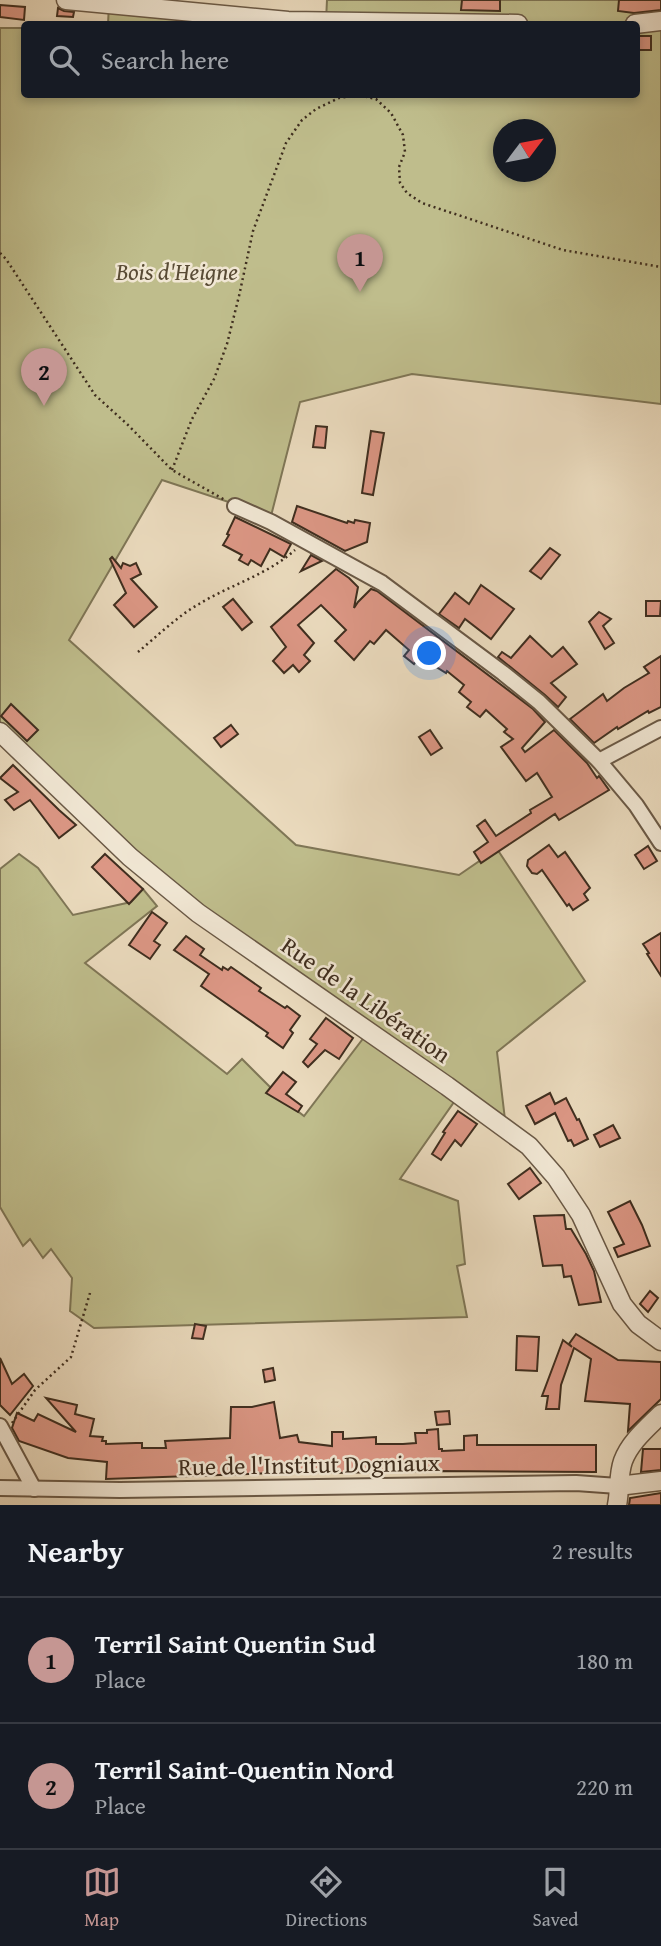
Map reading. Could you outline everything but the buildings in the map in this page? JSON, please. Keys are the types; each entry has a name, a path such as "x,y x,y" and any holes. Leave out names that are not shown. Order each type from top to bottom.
{"street":[{"path":"66,0 288,21"},
{"path":"640,23 661,21"},
{"path":"235,506 382,583 539,702 599,761 636,805 661,843"},
{"path":"599,761 661,728"},
{"name":"Rue de la Libération","path":"0,732 130,858 198,913 529,1146 556,1177 581,1214 622,1304 638,1324 661,1341"},
{"path":"617,1505 623,1462 632,1444 661,1414"},
{"path":"2,1431 34,1489"},
{"path":"632,1444 628,1460 634,1474 642,1482"},
{"path":"618,1486 661,1481"},
{"name":"Rue de l'Institut Dogniaux","path":"0,1488 120,1490 576,1483 618,1486"}],"path":[{"path":"172,470 192,419 214,379 223,355 253,231 286,143 302,120 316,109 339,98"},
{"path":"372,98 391,113 403,135 405,152 399,167 400,183 407,193 422,203 563,250 661,267"},
{"path":"0,253 95,395 172,470 235,506"},
{"path":"138,652 197,604 285,559 305,541"},
{"path":"2,1431 36,1390 71,1357 90,1293"}],"green space":[{"name":"Bois d'Heigne","path":"327,0 661,0 661,404 412,374 300,402 271,516 162,480 69,640 296,845 459,875 497,849 585,981 497,1052 506,1128 459,1095 400,1179 458,1201 465,1264 457,1266 467,1317 94,1328 70,1311 72,1278 51,1249 43,1258 30,1239 23,1246 0,1207 0,869 19,854 38,868 73,915 131,902 143,889 157,906 85,963 227,1074 242,1059 282,1099 304,1116 368,1032 198,913 0,732 0,28 21,28 21,98 640,98 640,21 326,21"},
{"name":"Bois d'Heigne","path":"109,4 326,21 108,21"}],"place":[{"name":"Terril Saint Quentin Sud","path":"360,292"},
{"name":"Terril Saint-Quentin Nord","path":"44,406"}]}
